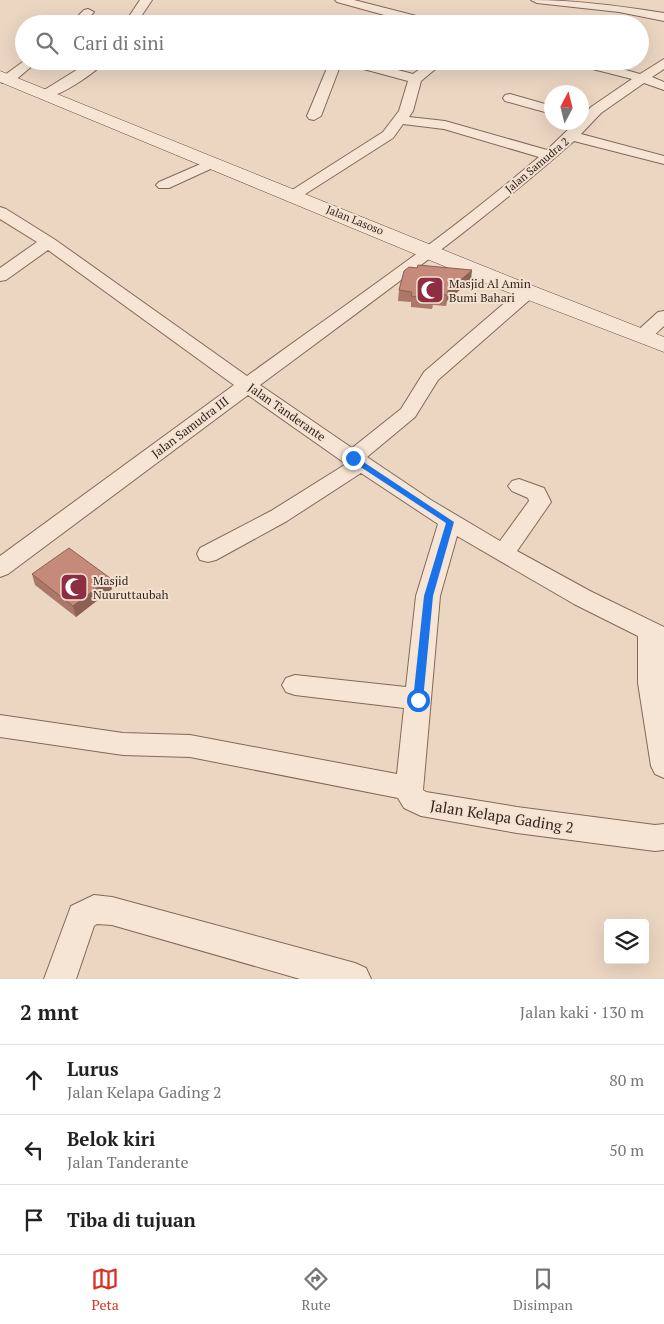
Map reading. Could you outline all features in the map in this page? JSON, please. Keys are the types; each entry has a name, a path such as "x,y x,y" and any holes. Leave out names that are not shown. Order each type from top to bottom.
{"street":[{"path":"136,15 146,0"},
{"path":"341,0 398,15"},
{"path":"536,0 606,7 664,17"},
{"path":"85,15 88,12"},
{"name":"Jalan Samudra 2","path":"589,116 664,63"},
{"path":"4,78 17,70"},
{"path":"46,96 88,70"},
{"path":"314,116 332,70"},
{"path":"382,70 415,79"},
{"path":"294,195 388,135 401,120 412,95 415,79 427,70"},
{"path":"611,70 664,86"},
{"name":"Jalan Lasoso","path":"4,78 528,292 664,345"},
{"path":"510,98 544,108"},
{"path":"401,120 445,125 549,155"},
{"name":"Jalan Samudra 2","path":"430,251 494,202 575,130"},
{"path":"570,136 664,160"},
{"path":"164,185 212,163"},
{"name":"Jalan Tanderante","path":"0,212 48,242 247,385 450,522 503,553 657,635"},
{"path":"0,276 48,242"},
{"name":"Jalan Samudra III","path":"0,568 430,251"},
{"path":"208,554 279,516 358,461 408,412 431,376 528,292"},
{"path":"642,336 664,316"},
{"path":"503,553 540,502 536,494 518,486"},
{"path":"0,726 26,728 127,745 173,744 190,746 409,788 428,596 450,522"},
{"path":"657,635 651,683 664,766"},
{"path":"295,686 418,700"},
{"name":"Jalan Kelapa Gading 2","path":"409,788 413,800 421,804 527,821 655,838 664,837"},
{"path":"60,979 82,916 94,909 112,911 355,979"}],"building":[{"path":"418,265 472,270 448,291 447,295 434,294 433,299 411,296 412,292 399,290 404,271 409,267 417,268"},
{"name":"Masjid Nuuruttaubah","path":"69,548 110,578 73,606 32,574"}],"place":[{"name":"Masjid Al Amin Bumi Bahari","path":"430,290"},
{"name":"Masjid Nuuruttaubah","path":"74,587"}],"route":[{"path":"353,458 450,522 428,596 418,700"}]}
